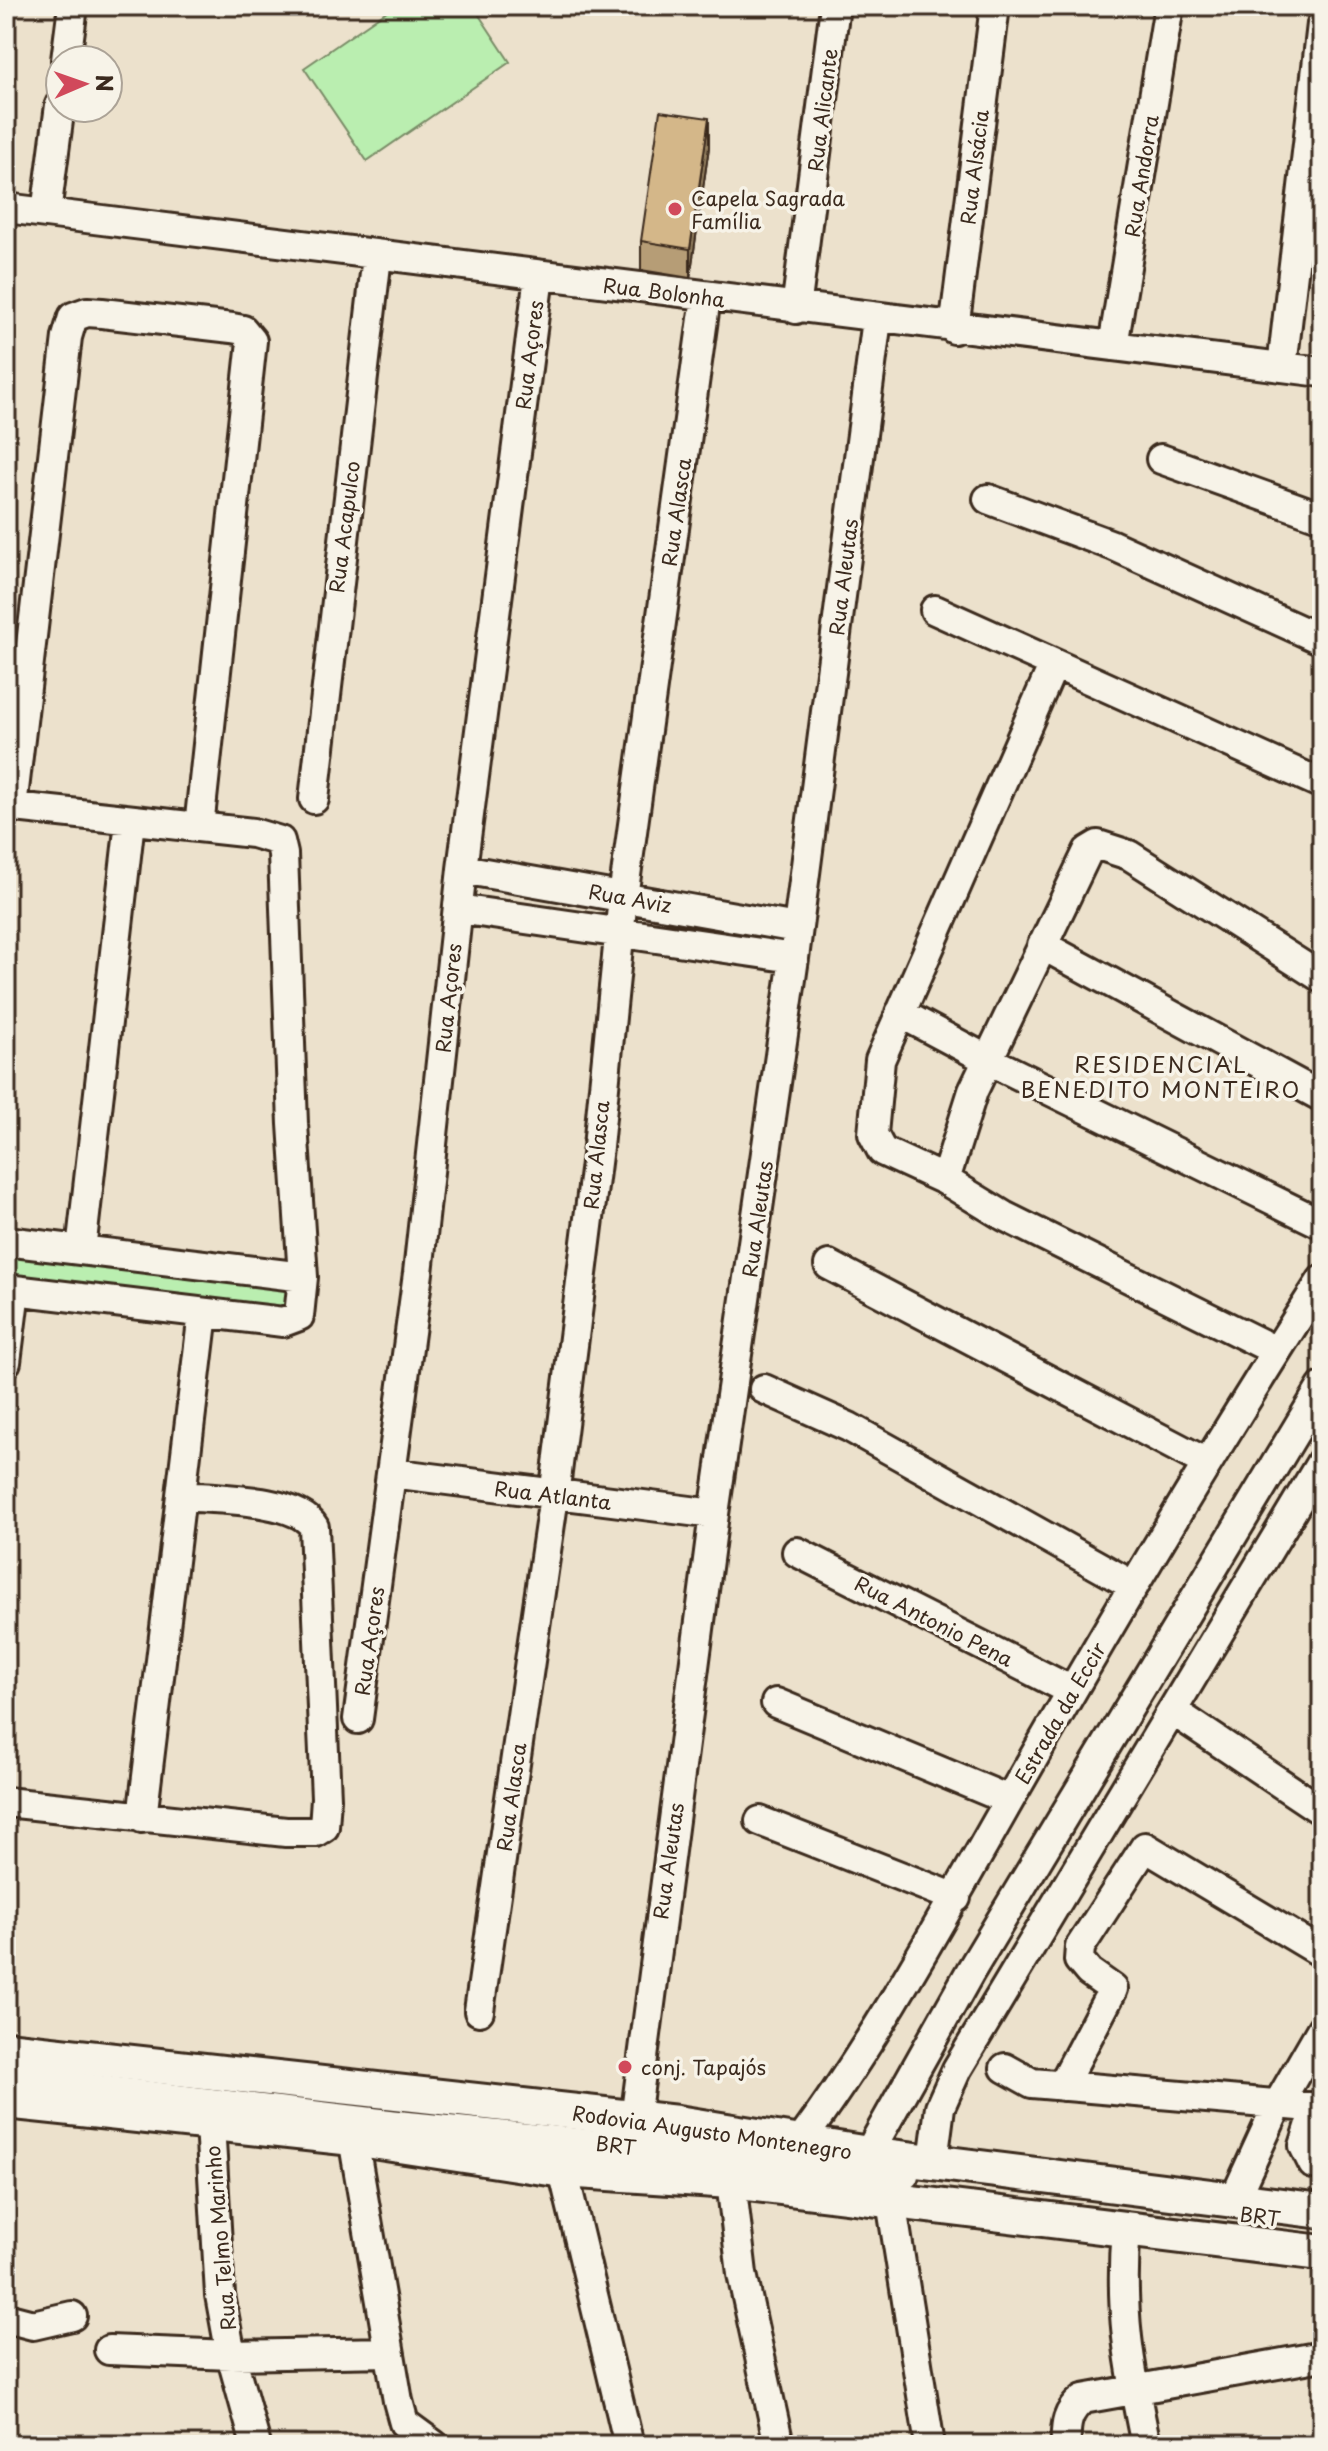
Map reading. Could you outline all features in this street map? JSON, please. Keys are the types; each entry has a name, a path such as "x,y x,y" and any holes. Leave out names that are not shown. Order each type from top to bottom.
{"main road":[{"name":"Rodovia Augusto Montenegro","path":"6,2049 677,2123 798,2145 1322,2211"},
{"path":"6,2101 353,2138 563,2170 731,2181 1322,2253"}],"street":[{"path":"68,44 73,6"},
{"name":"Rua Alicante","path":"796,309 835,6"},
{"name":"Rua Alsácia","path":"954,329 995,6"},
{"name":"Rua Andorra","path":"1113,346 1169,6"},
{"path":"1282,367 1322,24"},
{"path":"46,213 58,124"},
{"name":"Rua Bolonha","path":"6,208 954,329 1322,372"},
{"name":"Rua Acapulco","path":"314,799 377,256"},
{"name":"Rua Açores","path":"358,1719 418,1273 462,869 539,276"},
{"name":"Rua Alasca","path":"479,2011 554,1496 598,1147 623,897 706,297"},
{"path":"6,1362 10,1290 292,1321 302,1310 283,847 275,838 253,833 9,807 67,337 73,317 87,312 232,328 243,330 252,341 199,827"},
{"name":"Rua Aleutas","path":"635,2119 714,1514 794,958 877,319"},
{"path":"1161,459 1322,517"},
{"path":"988,499 1112,545 1322,640"},
{"path":"935,610 1053,666 1322,784"},
{"path":"1053,666 880,1060 873,1134 882,1151 945,1180 1004,1216 1276,1351"},
{"path":"81,1250 130,821"},
{"path":"945,1180 973,1091 990,1061 1005,1018 1088,851 1098,845 1129,855 1322,978"},
{"name":"Rua Aviz","path":"462,869 797,928"},
{"name":"Rua Aviz","path":"458,909 794,958"},
{"path":"1042,945 1322,1097"},
{"path":"900,1013 990,1061 1322,1224"},
{"path":"6,1241 303,1277"},
{"path":"829,1265 1207,1463"},
{"name":"Estrada da Eccir","path":"798,2145 846,2080 956,1898 1009,1800 1207,1463 1322,1280"},
{"path":"142,1818 203,1313"},
{"path":"868,2154 970,1972 1322,1387"},
{"path":"764,1389 849,1427 1134,1586"},
{"path":"933,2161 940,2107 957,2069 1322,1461"},
{"path":"1273,1469 1305,1490"},
{"name":"Rua Atlanta","path":"392,1473 714,1514"},
{"path":"6,1802 297,1832 320,1831 325,1823 314,1527 309,1518 292,1509 181,1496"},
{"name":"Rua Antonio Pena","path":"797,1552 1072,1691"},
{"path":"776,1703 1009,1800"},
{"path":"1173,1711 1322,1811"},
{"path":"1125,1716 1157,1737"},
{"path":"760,1821 956,1898"},
{"path":"1062,2086 1113,1989 1089,1972 1079,1960 1080,1947 1145,1847 1322,1953"},
{"path":"1234,2200 1278,2104 1322,2028"},
{"path":"1005,2068 1032,2083 1322,2110 1310,2127 1304,2146 1313,2164 1322,2165"},
{"name":"BRT","path":"6,2079 398,2125 923,2177 1322,2224"},
{"name":"Rua Telmo Marinho","path":"210,2124 220,2295 231,2355 256,2445"},
{"path":"353,2138 404,2423 420,2441"},
{"path":"563,2170 629,2445"},
{"path":"731,2181 742,2274 779,2445"},
{"path":"891,2201 930,2445"},
{"path":"1126,2228 1121,2286 1124,2331 1146,2445"},
{"path":"6,2318 33,2325 72,2316"},
{"path":"109,2350 231,2355 389,2352"},
{"path":"1066,2445 1067,2419 1073,2407 1098,2394 1320,2356"}],"green space":[{"path":"394,6 473,6 510,62 367,161 304,68"},
{"path":"6,1253 285,1287 291,1294 285,1309 6,1278"}],"building":[{"name":"Capela Sagrada Família","path":"660,111 709,118 690,249 641,241"}],"place":[{"name":"Capela Sagrada Família","path":"675,209"},
{"name":"conj. Tapajós","path":"625,2067"}],"district":[{"name":"RESIDENCIAL BENEDITO MONTEIRO","path":"1161,1076"}]}
